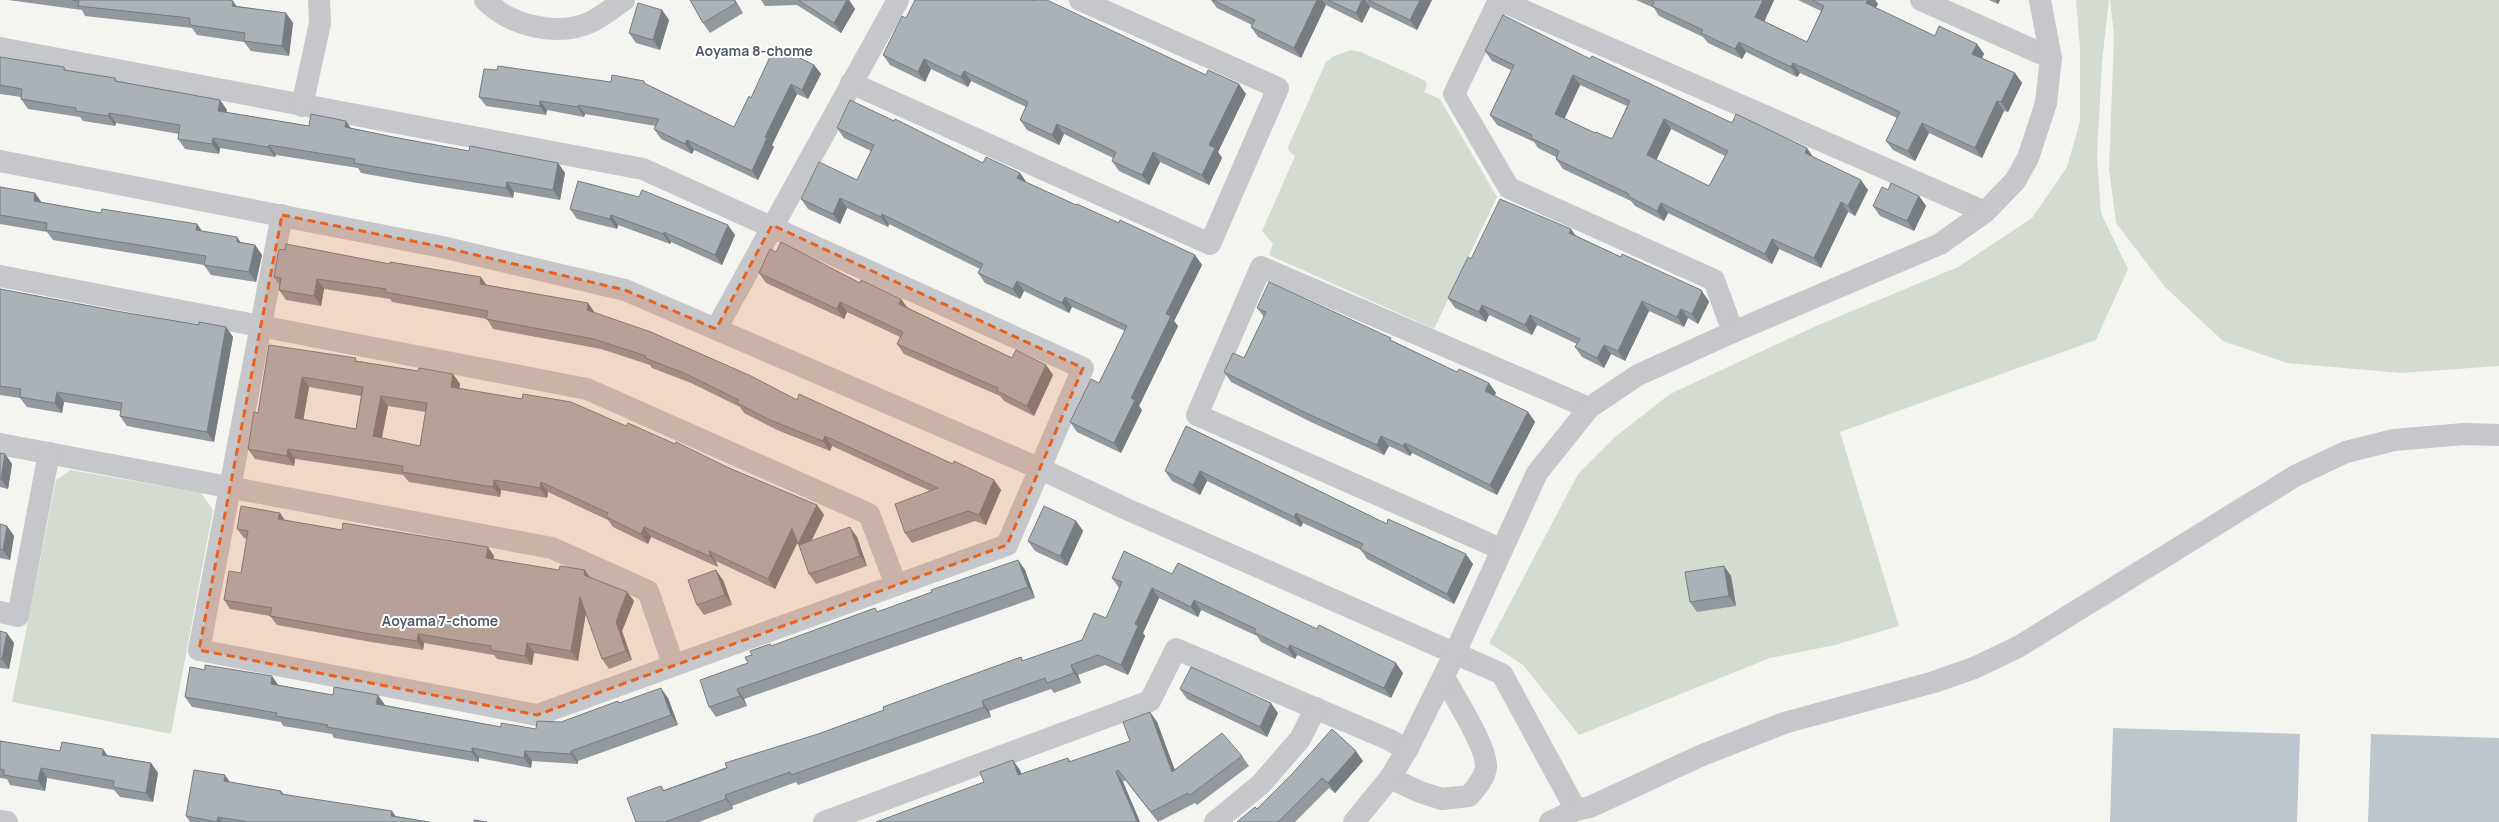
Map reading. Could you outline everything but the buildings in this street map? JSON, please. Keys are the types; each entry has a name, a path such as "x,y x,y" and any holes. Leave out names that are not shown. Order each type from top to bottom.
{"street":[{"path":"302,106 320,23 319,0"},
{"path":"485,0 493,8 516,21 536,27 562,28 592,21 624,0"},
{"path":"716,329 772,225 898,0"},
{"path":"851,83 1210,244 1278,88 1080,0"},
{"path":"1733,332 1714,280 1509,188 1454,94 1499,0 1985,212"},
{"path":"1920,0 2051,58"},
{"path":"1354,822 1390,778 1407,750 1444,677 1501,549 1537,473 1590,408 1638,375 1733,332 1940,244 1985,212 2015,181 2028,158 2046,103 2051,58 2040,0"},
{"path":"0,48 643,169 772,225 1084,368 1007,545 537,714 199,650 282,215"},
{"path":"0,161 442,247 625,290 1041,469 1124,508 1502,674 1576,810"},
{"path":"1501,549 1197,415 1261,267 1590,408"},
{"path":"0,276 587,389 869,514 896,584"},
{"path":"1550,822 1576,810 1590,807 1700,756 1784,723 1934,682 1974,668 2018,647 2295,476 2346,452 2394,440 2464,434 2499,435"},
{"path":"0,444 552,548 648,591 673,664"},
{"path":"0,612 18,616 49,453"},
{"path":"824,822 1150,701 1176,649 1316,708 1407,750"},
{"path":"1390,778 1420,792 1442,799 1469,796 1481,782 1486,767 1482,750 1444,677"},
{"path":"1214,822 1261,784 1300,740 1316,708"},
{"path":"0,821 7,822"}],"highlighted area":[{"path":"282,215 442,247 625,290 716,329 772,225 1083,368 1007,545 537,715 199,650"}],"shaded area":[{"path":"2076,0 2109,0 2102,62 2097,157 2101,213 2128,269 2096,340 1840,432 1899,626 1835,645 1770,658 1579,735 1523,665 1489,643 1578,474 1615,437 1670,394 1816,326 1958,267 2032,218 2067,167 2080,121 2080,49"},
{"path":"2110,0 2499,0 2499,366 2401,373 2287,363 2223,341 2165,287 2116,223 2109,169 2114,35"},
{"path":"1351,50 1361,52 1426,81 1427,85 1424,92 1440,99 1497,197 1434,329 1269,255 1273,244 1262,231 1295,156 1289,151 1288,147 1326,62 1334,56"},
{"path":"71,470 201,493 213,510 171,734 12,702 56,480"},
{"path":"2113,728 2300,734 2297,822 2110,822"},
{"path":"2371,734 2499,738 2499,822 2368,822"}],"district":[{"name":"Aoyama 8-chome","path":"754,51"},
{"name":"Aoyama 7-chome","path":"440,621"}]}
